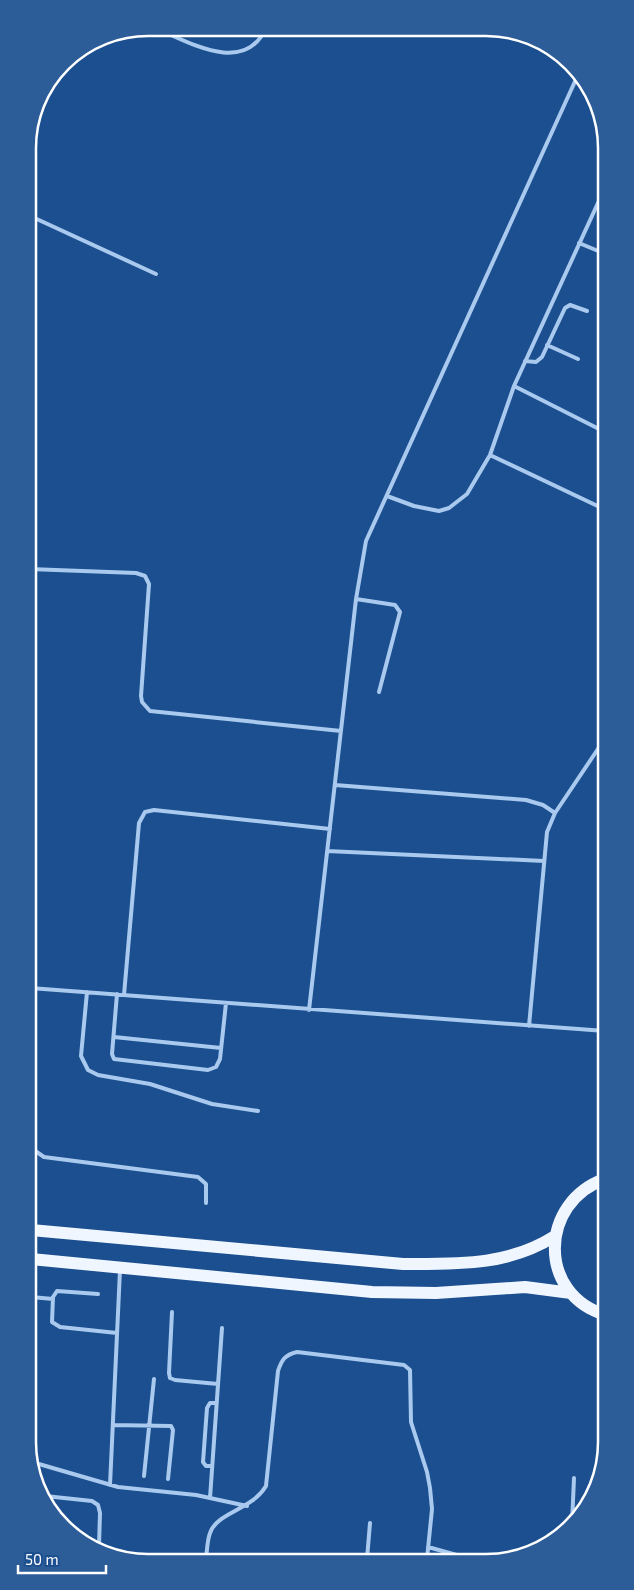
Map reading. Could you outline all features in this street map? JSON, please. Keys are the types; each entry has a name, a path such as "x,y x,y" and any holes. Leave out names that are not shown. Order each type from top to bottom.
{"main road":[{"path":"598,1182 576,1197 562,1215 555,1236 557,1267 572,1294 589,1308 598,1312"},
{"path":"36,1230 403,1264 456,1263 509,1258 535,1249 555,1236"},
{"path":"36,1259 372,1292 436,1293 525,1287 572,1294"}],"lane":[{"path":"174,36 204,49 229,54 249,50 260,36"},
{"path":"309,1010 356,599 366,541 575,81"},
{"path":"387,496 427,510 439,511 449,508 467,494 490,455 514,386 598,203"},
{"path":"36,219 156,274"},
{"path":"579,243 598,251"},
{"path":"525,361 532,363 539,360 565,308 573,306 587,311"},
{"path":"547,346 578,359"},
{"path":"514,386 598,428"},
{"path":"490,455 598,506"},
{"path":"36,569 136,573 145,576 149,584 141,696 146,708 150,711 341,731"},
{"path":"356,599 395,605 400,612 378,692"},
{"path":"529,1026 547,832 555,813 598,749"},
{"path":"335,785 526,800 542,805 555,813"},
{"path":"124,995 139,823 145,812 154,810 330,829"},
{"path":"327,851 544,861"},
{"path":"36,988 598,1031"},
{"path":"87,992 81,1056 84,1066 92,1073 157,1086 212,1104 258,1111"},
{"path":"118,994 113,1057 118,1062 211,1070 218,1063 226,1003"},
{"path":"114,1037 221,1048"},
{"path":"36,1151 44,1157 198,1177 206,1184 206,1203"},
{"path":"110,1485 120,1267"},
{"path":"98,1294 59,1290 55,1292 52,1319 57,1326 117,1333"},
{"path":"36,1297 53,1299"},
{"path":"172,1312 170,1378 218,1384"},
{"path":"210,1498 222,1328"},
{"path":"207,1554 212,1527 221,1518 247,1506 261,1494 266,1486 278,1372 281,1361 287,1355 297,1352 404,1365 411,1372 411,1420 427,1472 432,1509 427,1554"},
{"path":"144,1476 154,1379"},
{"path":"212,1466 206,1466 203,1462 206,1408 210,1403 217,1403"},
{"path":"113,1425 150,1425 172,1428 168,1479"},
{"path":"39,1464 110,1485 210,1498 247,1506"},
{"path":"572,1513 574,1478"},
{"path":"50,1497 92,1501 98,1505 100,1512 99,1542"},
{"path":"367,1554 370,1523"},
{"path":"428,1547 452,1554"}]}
